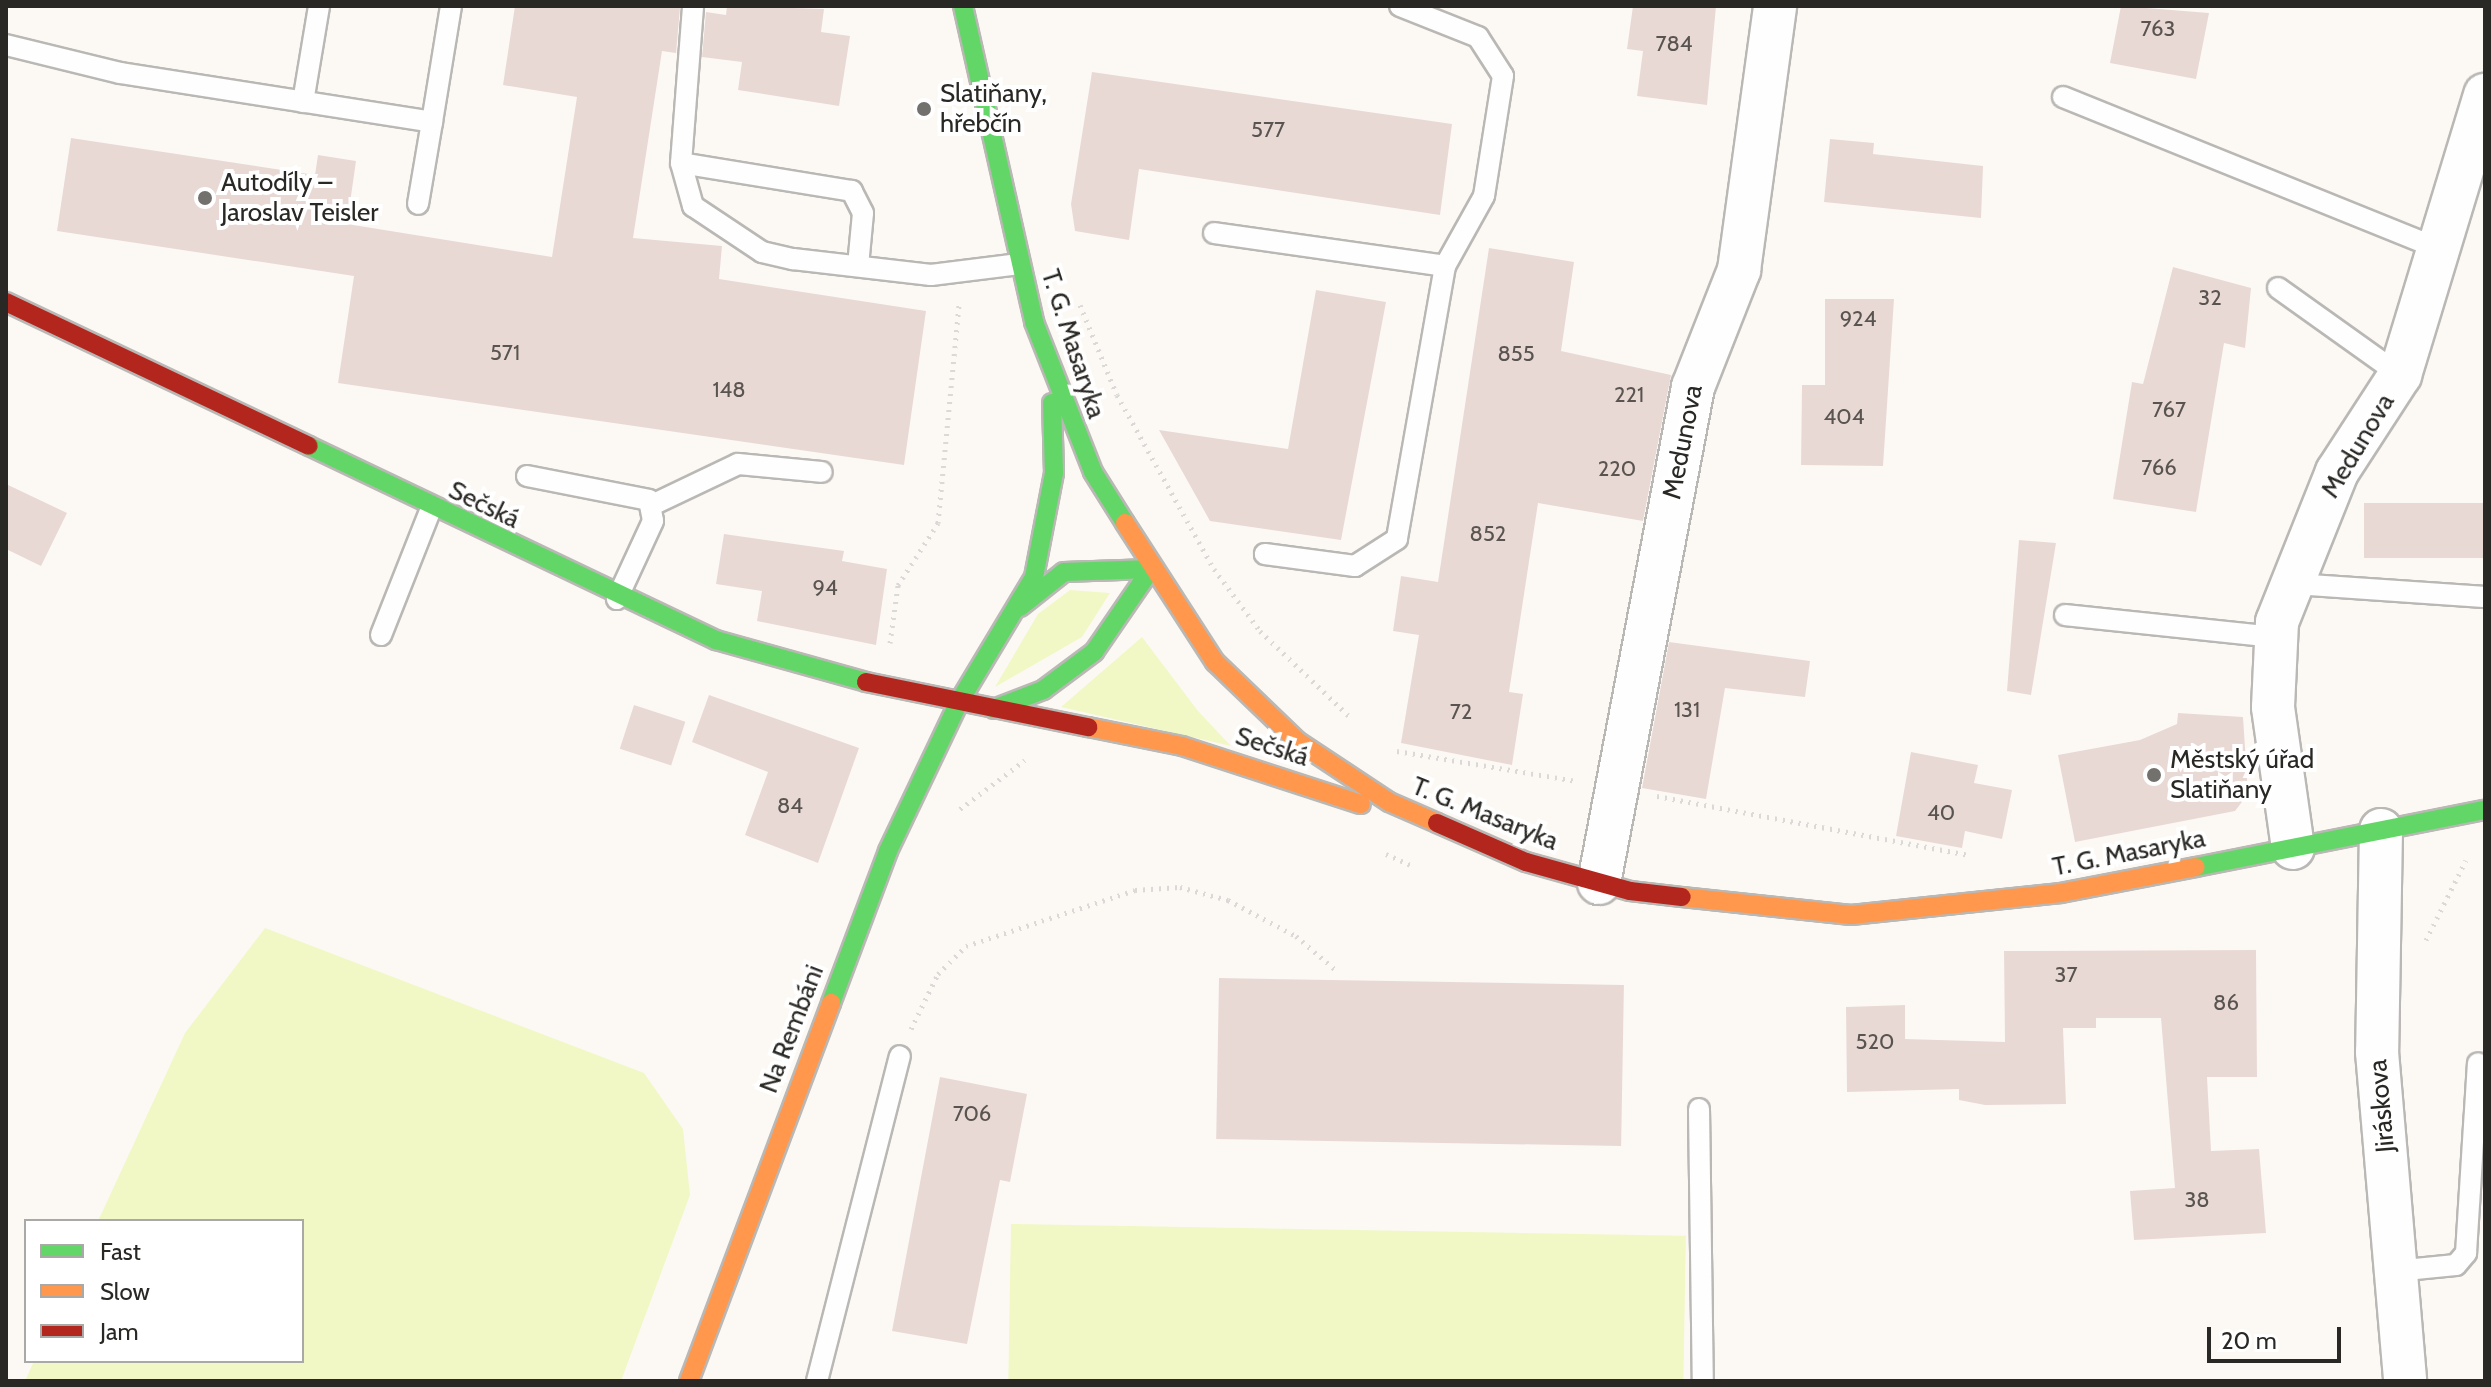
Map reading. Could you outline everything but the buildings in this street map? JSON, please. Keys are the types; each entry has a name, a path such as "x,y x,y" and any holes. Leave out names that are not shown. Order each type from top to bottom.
{"street":[{"name":"T. G. Masaryka","path":"963,6 1034,322 1093,472 1151,569 1215,662 1297,741 1389,802 1526,862 1599,883 1704,904 1891,913 2061,893 2485,810"},
{"name":"Medunova","path":"1599,883 1693,387 1739,270 1775,6"},
{"name":"Medunova","path":"2293,848 2273,707 2274,637 2337,472 2400,375 2485,95"},
{"name":"Sečská","path":"6,302 617,599 784,663 1213,754 1526,862"},
{"path":"959,702 1016,612 1044,543 1056,444 1034,322"},
{"path":"1016,612 1064,572 1151,569"},
{"path":"994,709 1043,690 1094,652 1151,569"},
{"name":"Na Rembáni","path":"689,1381 878,876 959,702"},
{"name":"Jiráskova","path":"2381,830 2376,1009 2405,1381"}],"lane":[{"path":"303,102 319,6"},
{"path":"418,204 451,6"},
{"path":"693,6 681,163 693,206 747,245 858,266 962,273 1019,264"},
{"path":"1265,554 1355,566 1397,539 1445,266 1484,196 1503,76 1488,46 1466,29 1400,6"},
{"path":"6,45 108,71 432,122"},
{"path":"2063,97 2439,249"},
{"path":"681,163 852,191 863,213 858,266"},
{"path":"1214,233 1445,266"},
{"path":"2278,288 2400,375"},
{"path":"652,505 738,464 822,472"},
{"path":"527,476 639,494 652,505 653,521 617,599"},
{"path":"381,635 431,509"},
{"path":"2294,584 2485,597"},
{"path":"2065,615 2274,637"},
{"path":"817,1381 900,1056"},
{"path":"2395,1271 2456,1265 2466,1253 2478,1063"},
{"path":"1699,1109 1703,1381"}],"path":[{"path":"888,652 898,585 938,523 962,273"},
{"path":"1080,305 1117,395 1214,569 1260,631 1362,726"},
{"path":"1386,743 1398,751 1617,788 1977,856"},
{"path":"900,1056 938,974 966,946 1135,890 1180,887 1228,900 1296,936 1337,971"}],"green space":[{"path":"1070,590 1110,593 1082,637 995,687 1038,614"},
{"path":"1142,637 1198,711 1231,746 1061,707"},
{"path":"265,928 644,1073 683,1129 690,1195 621,1381 25,1381 33,1363 304,1363 304,1219 99,1219 185,1033"},
{"path":"1011,1224 1686,1236 1683,1381 1008,1381"}],"traffic: fast":[{"path":"963,6 1034,322 1093,472 1125,523"},
{"path":"831,1003 888,851 959,702 1034,577 1054,473 1052,403"},
{"path":"309,446 716,640 866,682"},
{"path":"1020,607 1064,572 1151,569"},
{"path":"994,709 1043,690 1094,652 1151,569"},
{"path":"2196,867 2485,810"}],"traffic: slow":[{"path":"1125,523 1215,662 1297,741 1389,802 1437,823"},
{"path":"1088,727 1182,746 1361,804"},
{"path":"1682,897 1851,915 2061,893 2196,867"},
{"path":"689,1381 831,1003"}],"traffic: jam":[{"path":"6,302 309,446"},
{"path":"866,682 1088,727"},
{"path":"1437,823 1526,862 1630,891 1682,897"}],"place":[{"name":"Slatiňany, hřebčín","path":"924,109"},
{"name":"Autodíly – Jaroslav Teisler","path":"205,198"},
{"name":"Městský úřad Slatiňany","path":"2154,775"}]}
